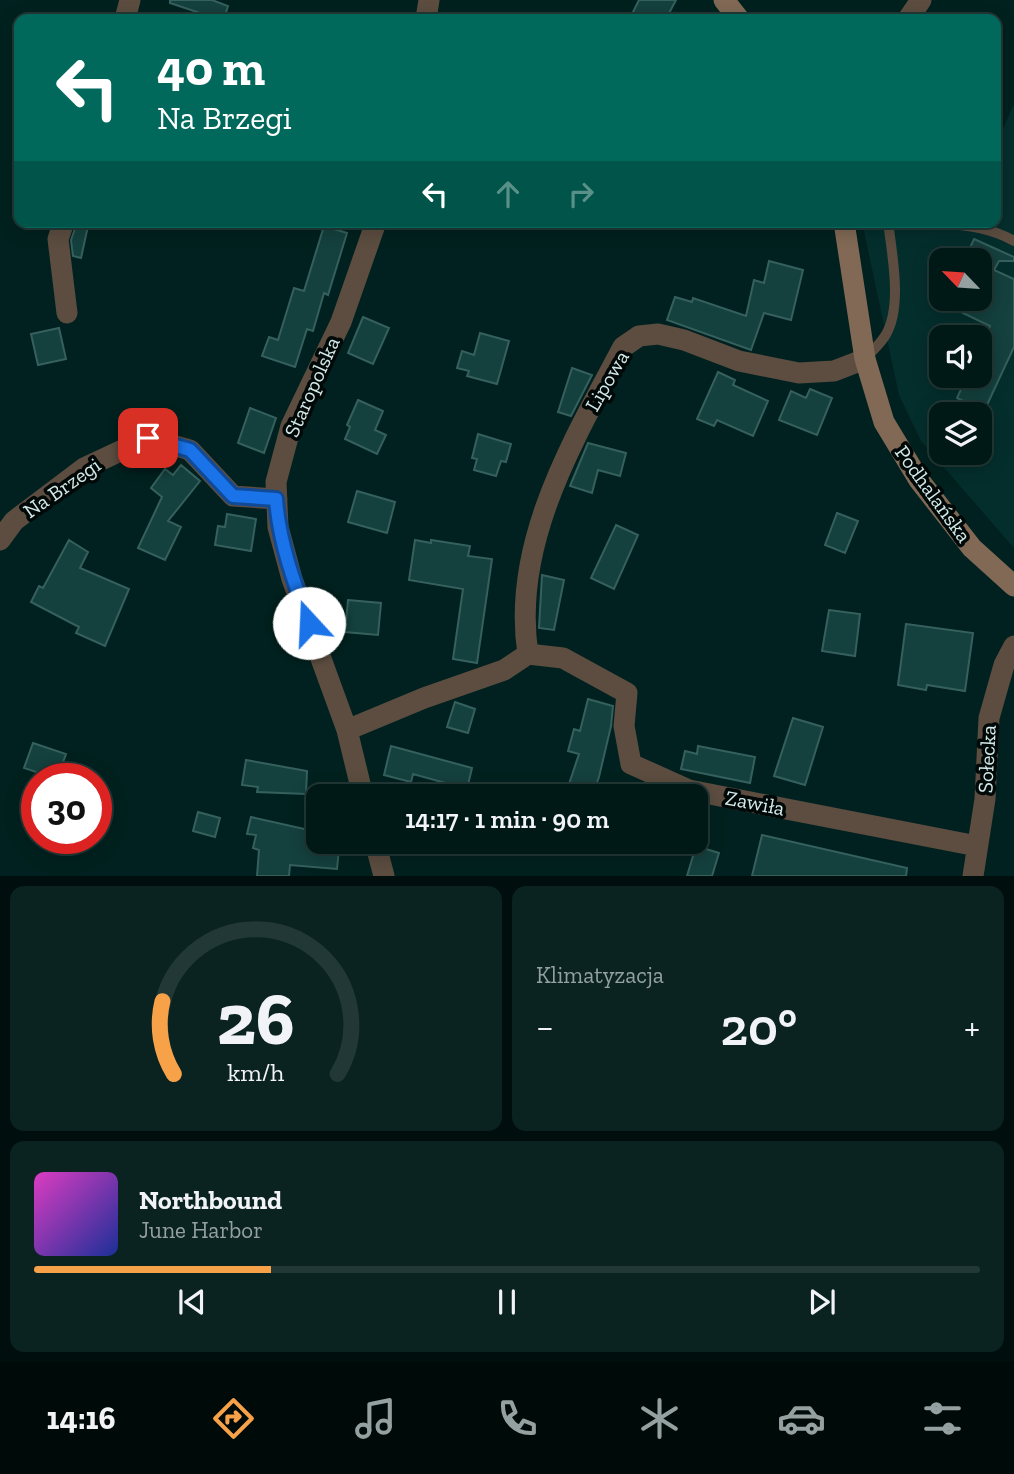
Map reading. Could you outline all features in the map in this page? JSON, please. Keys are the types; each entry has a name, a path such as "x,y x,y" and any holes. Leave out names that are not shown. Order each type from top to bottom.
{"street":[{"path":"724,0 735,14"},
{"path":"62,228 58,239 67,313"},
{"name":"Staropolska","path":"360,784 347,730 292,579 278,527 276,482 291,426 341,322 374,228"},
{"name":"Podhalańska","path":"845,228 865,359 884,422 919,480 972,548 1014,586"},
{"name":"Lipowa","path":"528,654 525,637 528,568 562,465 622,347 639,335 658,334 684,340 739,361 799,373 834,371 865,359"},
{"name":"Na Brzegi","path":"0,540 14,522 84,468 148,438 190,450 233,496 276,499"},
{"name":"Sołecka","path":"973,876 985,799 989,718 1003,665 1014,646"},
{"path":"347,730 424,698 504,670 528,654"},
{"name":"Zawiła","path":"528,654 563,657 627,693 624,726 631,764 689,790 977,846"},
{"path":"378,854 384,876"}],"lane":[{"path":"865,359 886,334 894,310 894,277 889,228"},
{"path":"980,228 1014,241"}],"shaded area":[{"path":"1014,104 1014,548 942,465 992,465 992,402 929,402 929,450 921,441 899,395 863,228 1001,228 1001,133"}],"building":[{"path":"170,0 212,0 228,6 226,14 203,14 170,3"},
{"path":"639,0 676,0 669,14 633,12"},
{"path":"75,228 88,228 81,258 73,256 71,240"},
{"path":"323,228 347,233 328,295 324,293 313,331 307,329 295,367 262,356 269,337 278,340 294,288 304,291"},
{"path":"974,239 1014,257 1014,261 999,261 994,270 1014,279 1014,347 988,402 965,402 957,398 962,388 992,388 992,325 961,312 992,312 992,248 970,248"},
{"path":"769,261 803,270 791,320 764,313 751,350 667,320 675,297 692,302 693,298 746,316 754,280 764,283"},
{"path":"363,317 389,328 373,364 348,353"},
{"path":"59,328 66,359 38,365 31,334"},
{"path":"480,333 509,341 497,384 467,376 469,371 457,368 462,351 474,355"},
{"path":"572,368 592,375 571,416 558,412"},
{"path":"718,372 735,380 733,385 768,401 753,436 717,420 714,426 697,419"},
{"path":"810,389 832,398 817,435 779,420 791,391 806,398"},
{"path":"358,400 383,411 375,430 386,435 377,454 345,439 350,427 347,425"},
{"path":"250,408 276,418 264,453 238,443"},
{"path":"478,434 511,444 506,462 501,461 496,476 474,470 477,459 472,458"},
{"path":"588,443 626,453 620,476 598,470 592,493 570,486"},
{"path":"181,465 200,481 168,521 181,527 165,560 138,548 162,497 151,488 165,469 173,475"},
{"path":"357,491 395,502 387,533 348,522"},
{"path":"837,513 858,521 845,553 825,545"},
{"path":"227,514 256,519 251,551 215,545 218,526 225,527"},
{"path":"616,525 638,535 614,589 591,578"},
{"path":"69,540 88,552 80,568 129,589 105,646 76,633 79,627 31,602 39,586 43,588"},
{"path":"415,540 470,546 468,556 492,559 477,663 453,659 463,589 409,580"},
{"path":"542,575 564,580 554,630 539,628"},
{"path":"348,600 381,603 378,635 345,632"},
{"path":"829,610 860,614 855,656 822,651"},
{"path":"906,624 973,633 965,691 927,685 926,690 898,685"},
{"path":"588,699 613,706 611,726 596,784 569,784 579,754 568,751 574,729 580,731"},
{"path":"455,702 475,709 468,733 447,727"},
{"path":"793,718 823,727 805,785 774,776"},
{"path":"33,743 66,754 63,763 26,763"},
{"path":"391,746 472,768 468,784 449,784 413,774 411,782 384,775"},
{"path":"698,746 755,757 750,783 681,769 685,751 697,754"},
{"path":"246,760 307,771 306,794 257,792 258,787 242,785"},
{"path":"198,812 220,818 215,837 193,831"},
{"path":"251,817 306,829 306,854 338,854 337,869 290,865 289,876 257,876 259,850 253,848 256,835 247,834"},
{"path":"762,835 907,868 906,876 752,876"},
{"path":"708,850 719,853 712,876 687,876 694,854 708,854"}],"route":[{"path":"148,438 190,450 233,496 276,499 278,527 292,579 309,623"}]}
